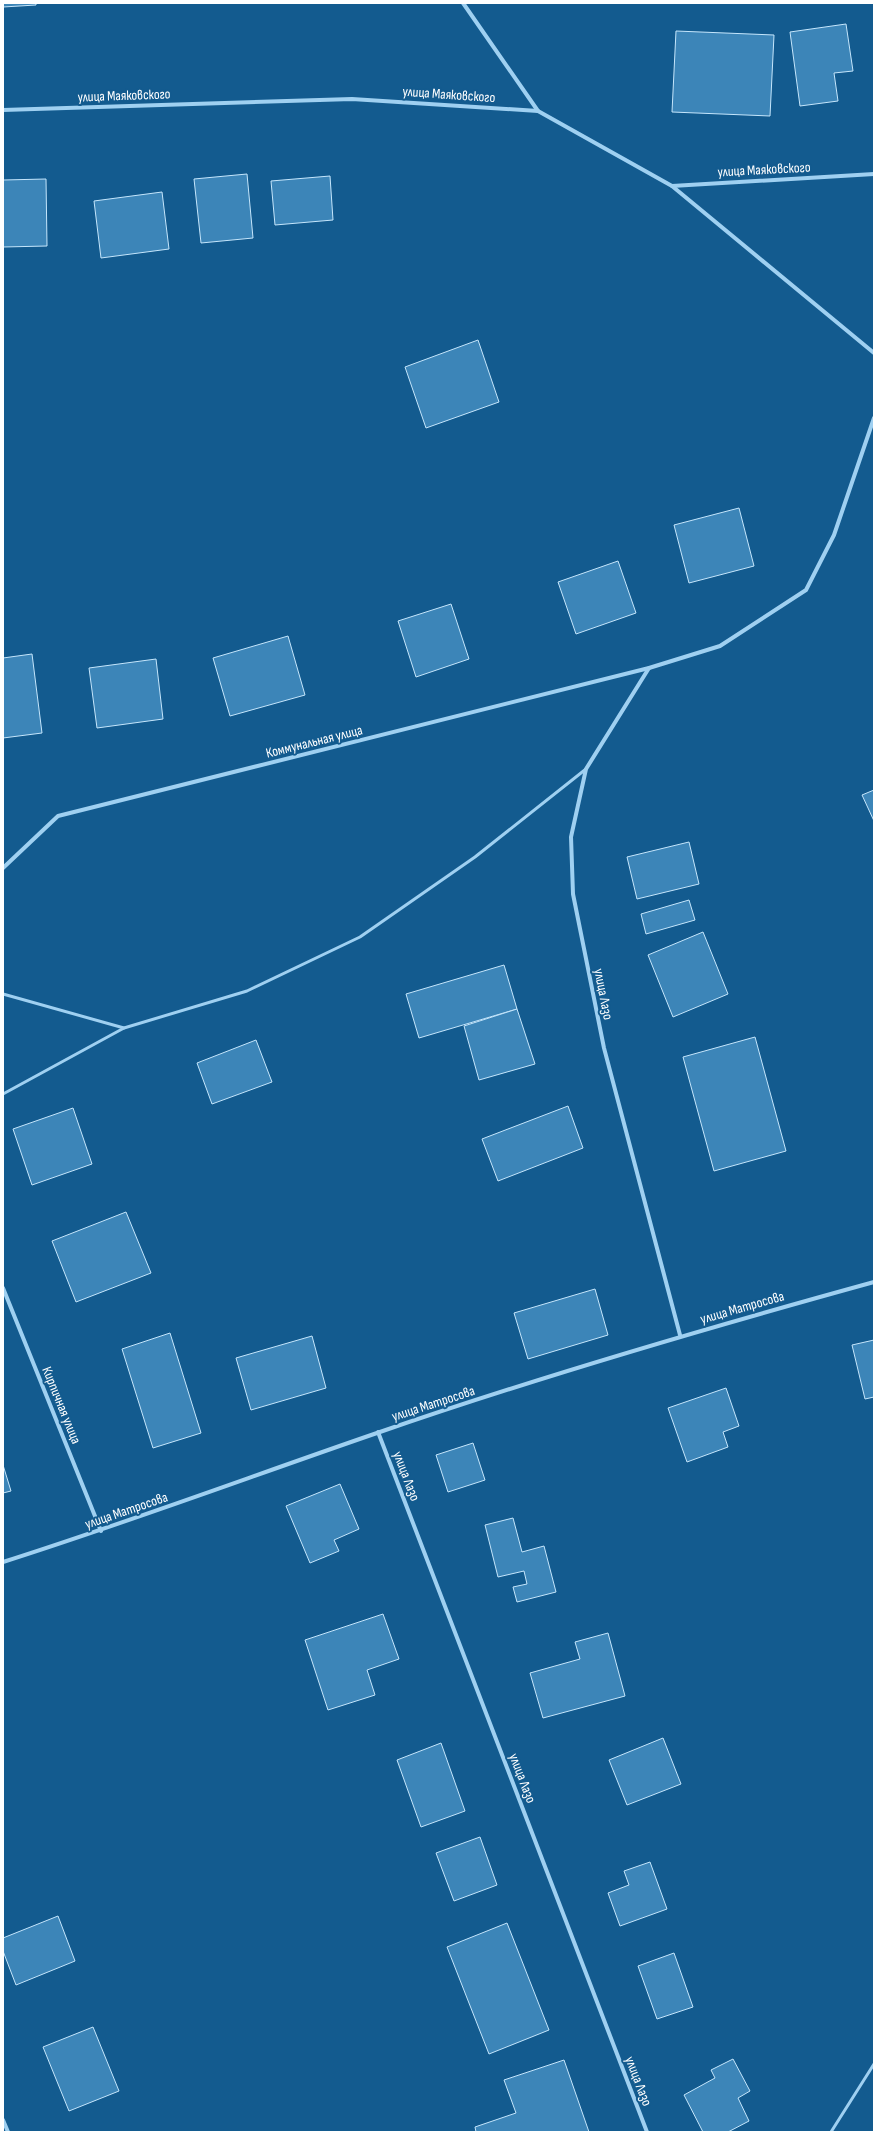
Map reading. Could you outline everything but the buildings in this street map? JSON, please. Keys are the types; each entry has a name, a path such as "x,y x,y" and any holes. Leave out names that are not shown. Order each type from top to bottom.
{"street":[{"path":"463,3 538,110"},
{"name":"улица Маяковского","path":"3,110 352,99 538,110 672,186 874,174"},
{"path":"672,186 874,353"},
{"name":"Коммунальная улица","path":"3,868 58,816 649,668 720,646 806,590 834,535 874,418"},
{"name":"улица Лазо","path":"649,668 586,769 571,837 573,894 604,1048 680,1336"},
{"name":"улица Матросова","path":"3,1562 101,1531 378,1432 680,1336 874,1282"},
{"name":"Кирпичная улица","path":"3,1288 101,1531"},
{"name":"улица Лазо","path":"378,1432 647,2132"},
{"path":"3,2120 8,2132"}],"lane":[{"path":"3,1094 124,1028 247,991 360,937 475,857 586,769"},
{"path":"3,994 124,1028"},
{"path":"831,2132 874,2064"}]}
